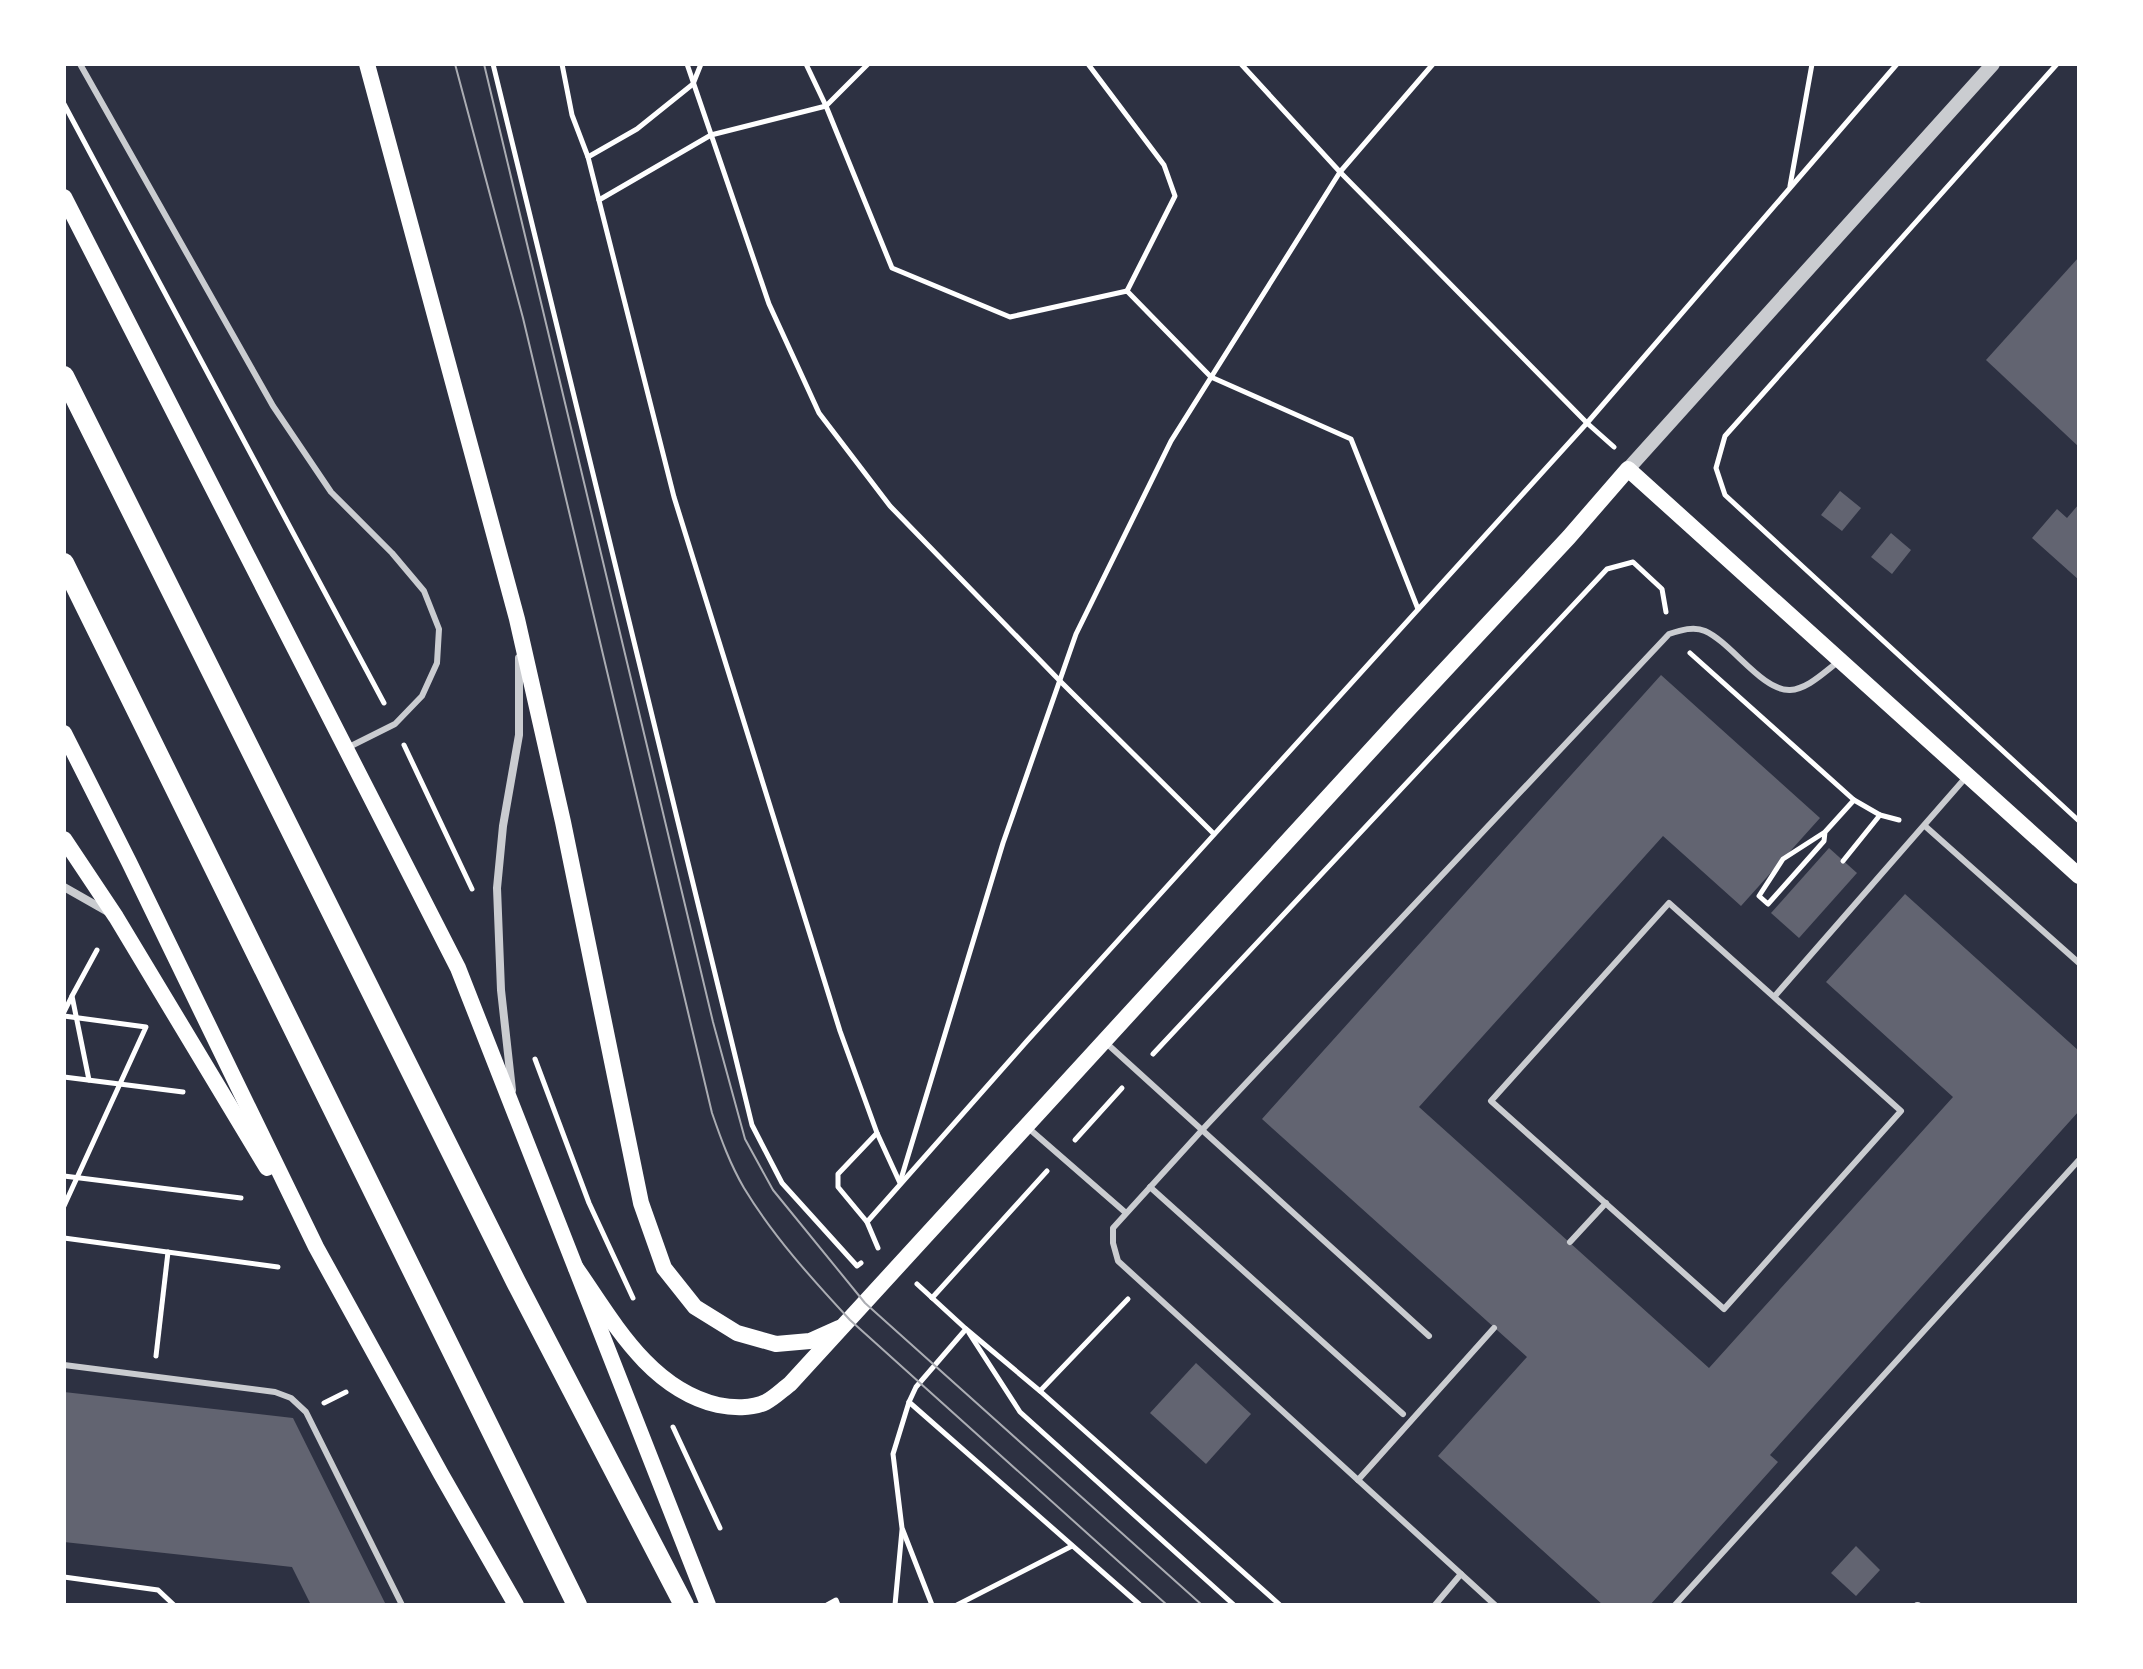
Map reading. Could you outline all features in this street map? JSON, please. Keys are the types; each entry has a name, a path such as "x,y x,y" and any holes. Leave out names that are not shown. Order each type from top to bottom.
{"main road":[{"path":"367,64 517,619 563,822 641,1203 664,1268 695,1307 737,1333 776,1344 810,1341 844,1326"},
{"path":"64,197 458,968 708,1605"},
{"path":"64,376 516,1282 684,1605"},
{"path":"576,1268 631,1347 670,1385 702,1401 733,1408 764,1404 790,1384 844,1326 1628,469 2079,876"},
{"path":"64,563 577,1605"},
{"path":"64,733 316,1247 516,1605"},
{"path":"64,839 116,917 316,1247"}],"street":[{"path":"1628,469 1993,64"},
{"path":"514,1107 501,990 497,888 503,826 519,735 521,683 517,619"},
{"path":"64,887 116,917"}],"lane":[{"path":"80,64 273,406 331,492 392,553 424,591 439,629 437,663 422,696 395,724 347,748"},
{"path":"1495,1605 1118,1261 1113,1228 1669,634 1686,629 1704,630 1775,688 1792,690 1807,685 1841,660"},
{"path":"1774,997 1967,776"},
{"path":"1925,826 2079,963"},
{"path":"1669,903 1774,997 1901,1111 1724,1309 1491,1101 1669,903"},
{"path":"1104,1041 1429,1336"},
{"path":"1026,1126 1126,1213"},
{"path":"1675,1605 2079,1160"},
{"path":"1150,1187 1403,1414"},
{"path":"1570,1242 1606,1203"},
{"path":"1358,1480 1494,1328"},
{"path":"64,1365 275,1392 291,1398 306,1412 402,1605"},
{"path":"1435,1605 1461,1574"}],"path":[{"path":"493,64 752,1125 782,1183 857,1266"},
{"path":"562,64 572,115 588,157 674,497 840,1031 877,1133 900,1184"},
{"path":"687,64 769,304 819,413 890,506 1214,834"},
{"path":"588,157 637,129 693,84 701,64"},
{"path":"806,64 892,268 1010,317 1127,291"},
{"path":"599,200 711,135 826,106 868,64"},
{"path":"1088,64 1164,165 1175,196 1127,291"},
{"path":"1241,64 1340,172 1614,447"},
{"path":"900,1184 1003,843 1076,634 1171,441 1211,377 1340,172 1433,64"},
{"path":"1790,187 1812,64"},
{"path":"867,1222 1587,423 1897,64"},
{"path":"2057,64 1725,436 1716,468 1725,495 2079,821"},
{"path":"64,104 395,724 472,889"},
{"path":"1127,291 1211,377 1351,439 1418,609"},
{"path":"932,1298 1138,1070 1607,569 1633,562 1662,589 1669,634 1854,800 1880,815 1925,826"},
{"path":"1825,832 1824,841 1768,904 1759,896 1783,859 1825,832 1854,800"},
{"path":"1843,861 1880,815"},
{"path":"64,1206 146,1027 64,1014 97,950"},
{"path":"72,996 89,1080"},
{"path":"533,1052 589,1203 636,1305"},
{"path":"64,1077 183,1092"},
{"path":"877,1133 838,1174 838,1187 867,1222 879,1248"},
{"path":"64,1176 241,1198"},
{"path":"64,1238 278,1267"},
{"path":"153,1376 168,1252"},
{"path":"916,1283 1280,1605"},
{"path":"1040,1391 1143,1283"},
{"path":"895,1605 902,1528 893,1454 916,1387 966,1329"},
{"path":"966,1329 1020,1412 1234,1605"},
{"path":"909,1402 1140,1605"},
{"path":"673,1427 720,1528"},
{"path":"902,1528 932,1605"},
{"path":"957,1605 1072,1546"},
{"path":"64,1577 158,1590 174,1605"},
{"path":"827,1605 836,1600 838,1605"}],"building":[{"path":"2079,257 2079,447 1986,360"},
{"path":"1840,491 1861,508 1842,531 1821,515"},
{"path":"2079,504 2079,580 2032,538 2057,509 2067,518"},
{"path":"1891,533 1911,550 1892,574 1871,557"},
{"path":"1661,675 1820,818 1741,906 1663,836 1419,1107 1709,1368 1953,1097 1826,982 1905,894 2079,1051 2079,1111 1770,1455 1778,1462 1650,1605 1603,1605 1438,1456 1527,1357 1262,1119"},
{"path":"1829,848 1857,873 1799,938 1771,913"},
{"path":"1196,1363 1251,1414 1206,1464 1150,1413"},
{"path":"64,1392 293,1418 386,1605 311,1605 292,1567 64,1542"},
{"path":"1856,1546 1880,1570 1856,1596 1831,1573"}],"tram line":[{"path":"455,64 523,318 712,1113 734,1170 780,1240 850,1320 1167,1605"},
{"path":"484,64 713,1022 745,1139 773,1190 865,1303 1202,1605"}]}
